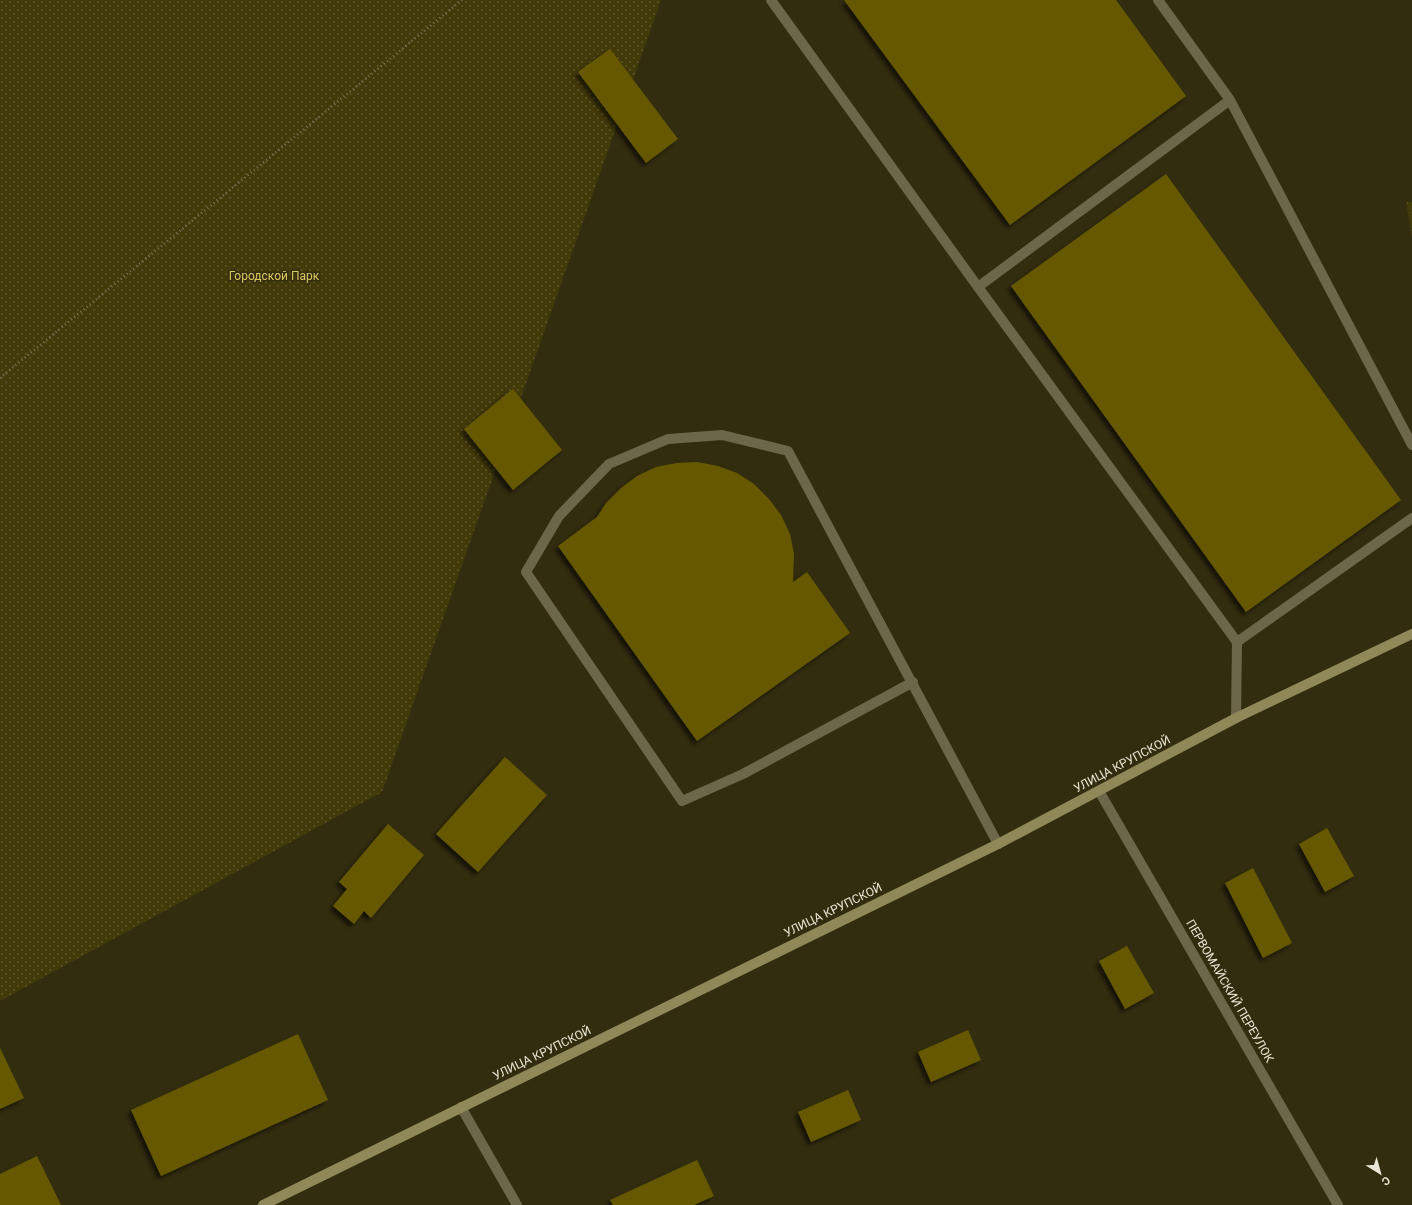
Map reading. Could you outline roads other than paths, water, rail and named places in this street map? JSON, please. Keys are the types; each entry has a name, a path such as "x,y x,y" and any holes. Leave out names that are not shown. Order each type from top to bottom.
{"street":[{"path":"771,0 1237,642 1236,718"},
{"path":"1158,0 1230,100 1412,445"},
{"path":"978,287 1230,100"},
{"path":"912,682 743,774 682,801 526,572 559,516 609,464 668,439 722,435 788,451 912,682 998,844"},
{"path":"1237,642 1412,518"},
{"name":"УЛИЦА КРУПСКОЙ","path":"263,1205 998,844 1236,718 1412,634"},
{"name":"ПЕРВОМАЙСКИЙ ПЕРЕУЛОК","path":"1099,791 1338,1205"},
{"path":"461,1107 517,1205"}],"park label":[{"name":"Городской Парк","path":"274,276"}]}
